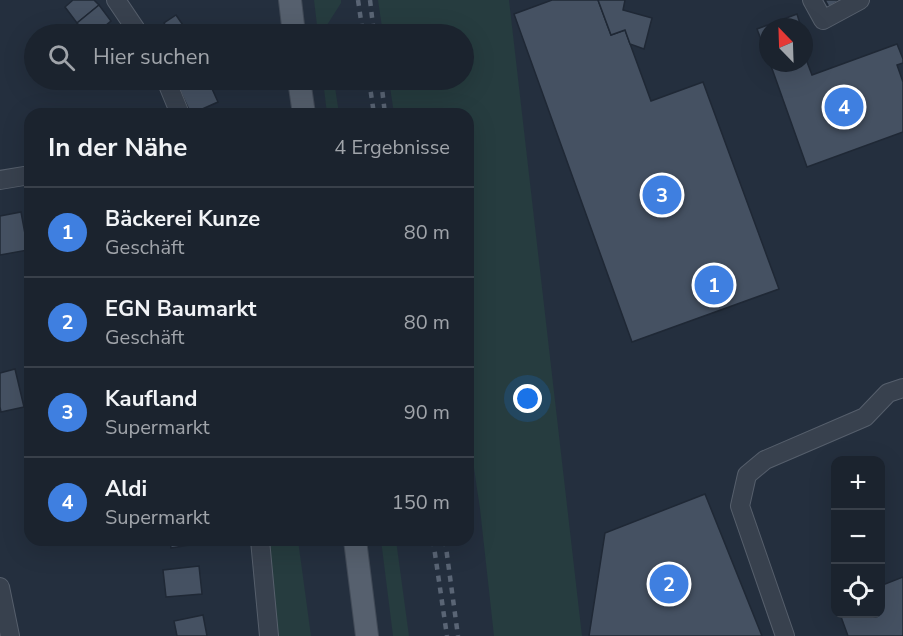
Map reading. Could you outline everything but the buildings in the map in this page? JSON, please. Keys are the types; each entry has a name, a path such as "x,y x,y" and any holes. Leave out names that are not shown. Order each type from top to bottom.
{"main road":[{"path":"290,0 293,24"},
{"path":"301,90 303,108"},
{"path":"356,546 367,636"}],"street":[{"path":"116,0 132,24"},
{"path":"812,0 823,20 860,0"},
{"path":"170,90 178,108"},
{"path":"0,180 24,176"},
{"path":"785,636 740,506 747,475 765,460 865,417 888,393 903,388"},
{"path":"260,546 268,636"},
{"path":"0,587 10,636"}],"green space":[{"path":"314,0 341,0 328,24 317,24"},
{"path":"378,0 509,0 582,636 494,636 474,468 474,108 393,108 390,90 474,90 474,24 382,24"},
{"path":"324,90 335,90 338,108 326,108"},
{"path":"260,546 299,546 311,636 268,636"},
{"path":"382,546 397,546 409,636 393,636"}],"railway":[{"path":"358,0 362,24"},
{"path":"370,0 373,24"},
{"path":"370,90 373,108"},
{"path":"382,90 384,108"},
{"path":"434,546 447,636"},
{"path":"446,546 458,636"}],"place":[{"name":"Aldi","path":"844,107"},
{"name":"Kaufland","path":"662,195"},
{"name":"Bäckerei Kunze","path":"714,285"},
{"name":"EGN Baumarkt","path":"669,584"}]}
